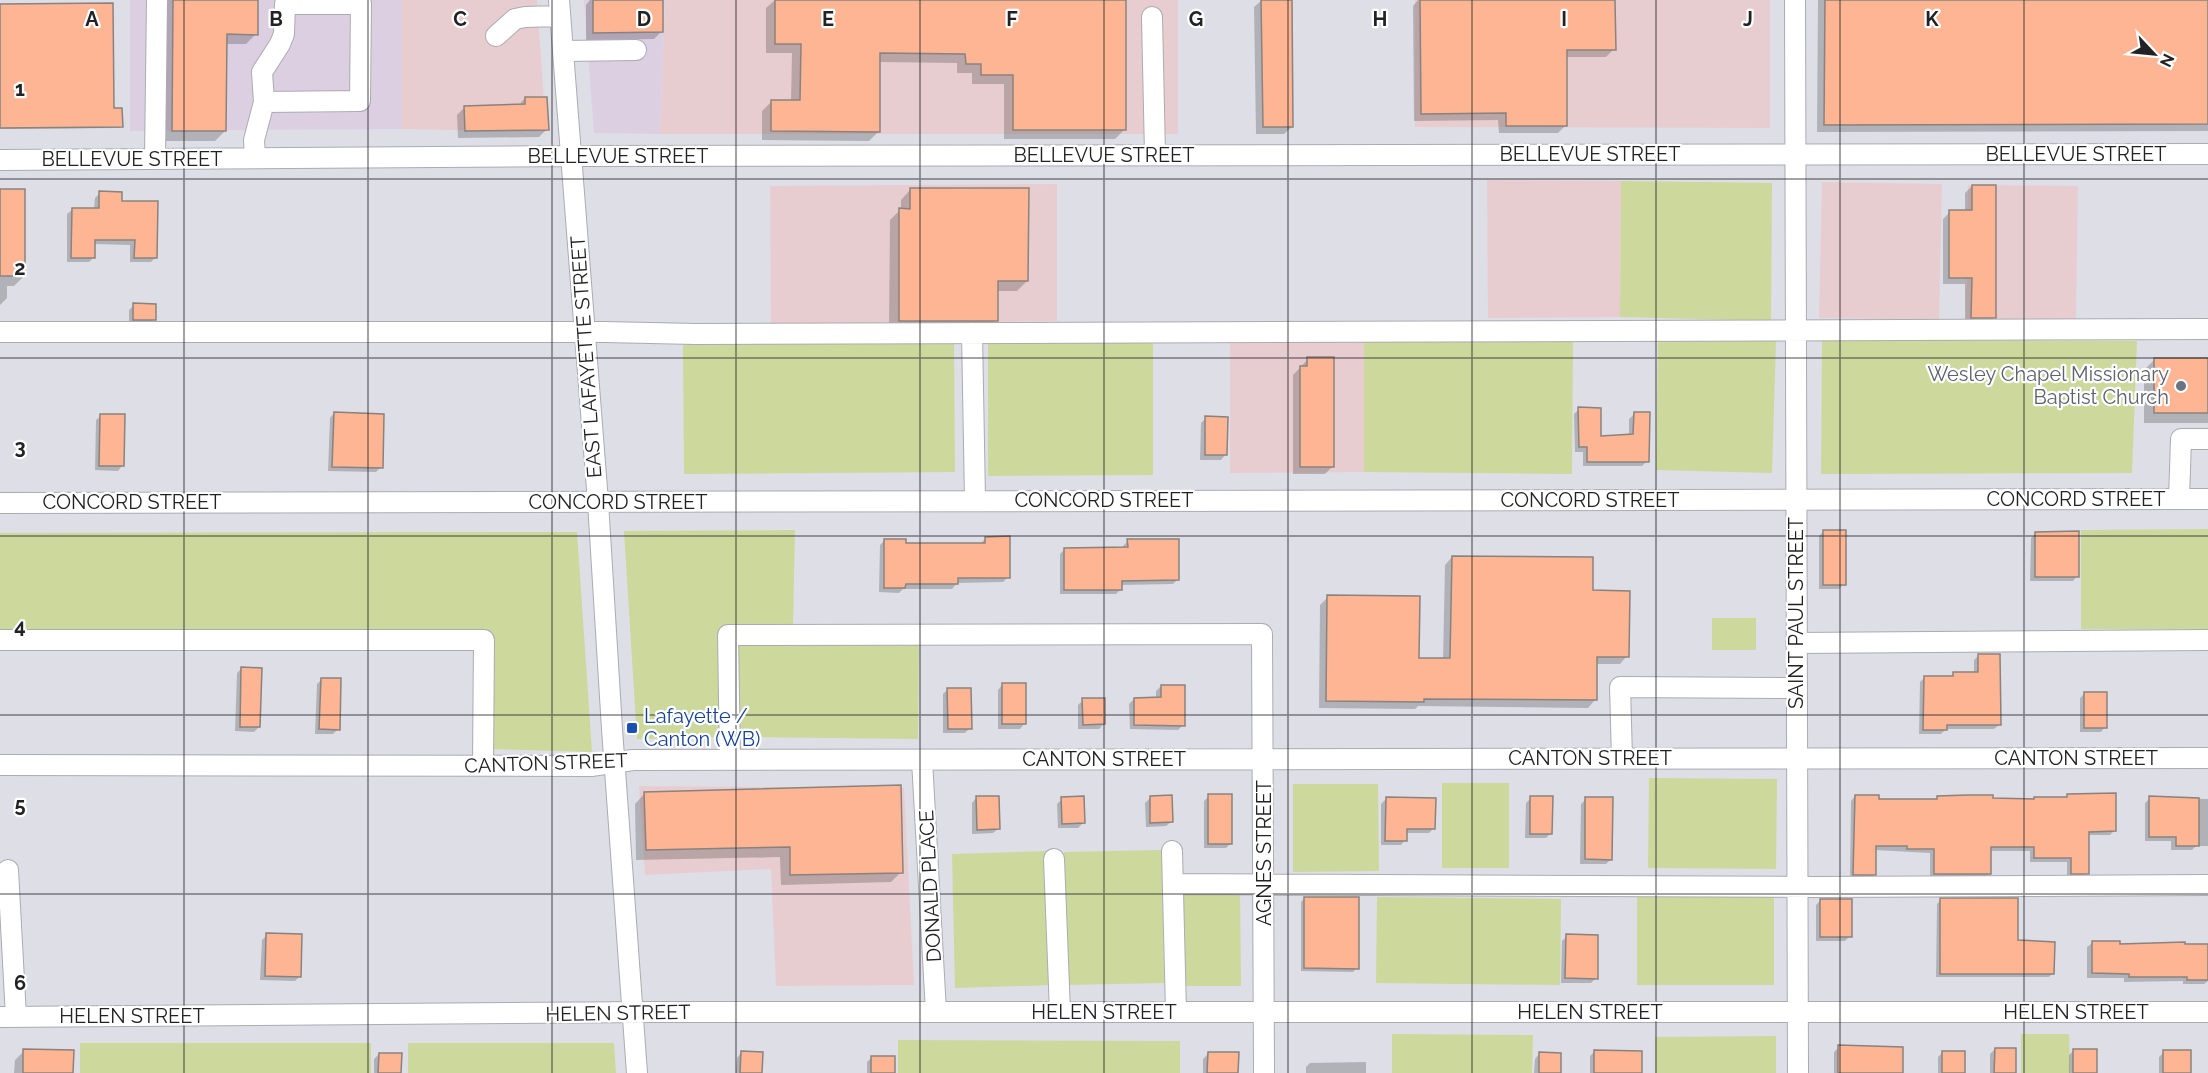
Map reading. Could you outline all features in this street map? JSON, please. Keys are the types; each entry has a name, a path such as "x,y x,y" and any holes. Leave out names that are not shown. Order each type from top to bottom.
{"street":[{"path":"155,159 156,0"},
{"name":"SAINT PAUL STREET","path":"1795,0 1798,1073"},
{"path":"255,158 254,140 264,102 262,72 284,34 285,4 361,4 360,101 264,102"},
{"path":"496,36 515,19 559,8"},
{"name":"EAST LAFAYETTE STREET","path":"559,8 598,502 637,1073"},
{"path":"1152,17 1155,155"},
{"path":"563,51 636,50"},
{"name":"BELLEVUE STREET","path":"0,159 1796,153 2208,154"},
{"path":"0,332 696,334 2208,329"},
{"path":"972,333 975,500"},
{"path":"2180,499 2181,439 2208,439"},
{"name":"CONCORD STREET","path":"0,503 2208,499"},
{"name":"AGNES STREET","path":"730,760 728,634 1262,634 1264,1073"},
{"path":"0,640 484,640 483,765"},
{"path":"1796,643 2208,640"},
{"path":"1622,758 1620,687 1797,688"},
{"name":"CANTON STREET","path":"0,765 591,766 633,760 2208,758"},
{"name":"DONALD PLACE","path":"922,760 936,1012"},
{"path":"1172,851 1176,1012"},
{"path":"1054,859 1060,1012"},
{"path":"8,870 8,1017"},
{"path":"1173,884 2208,885"},
{"name":"HELEN STREET","path":"8,1017 936,1012 2208,1012"}],"shaded area":[{"path":"130,0 402,0 402,129 130,131"},
{"path":"402,0 537,0 546,132 402,129"},
{"path":"584,0 665,0 660,134 594,133"},
{"path":"665,0 1178,0 1178,134 660,134"},
{"path":"1415,0 1770,0 1770,128 1415,127"},
{"path":"1487,180 1621,181 1620,317 1488,318"},
{"path":"1822,182 1942,184 1939,320 1819,318"},
{"path":"1057,184 1057,321 771,325 770,186"},
{"path":"1968,185 2078,186 2076,320 1966,320"},
{"path":"1364,340 1364,472 1230,473 1230,341"},
{"path":"639,786 904,788 914,985 776,986 771,869 645,875"}],"green space":[{"path":"1621,181 1772,183 1771,321 1620,317"},
{"path":"1364,340 1573,340 1572,474 1364,472"},
{"path":"1822,340 2137,341 2132,473 1821,474"},
{"path":"1153,341 1153,475 988,476 988,342"},
{"path":"1658,341 1776,341 1772,473 1656,470"},
{"path":"954,343 955,472 684,474 683,344"},
{"path":"2208,529 2208,629 2081,629 2081,530"},
{"path":"795,530 793,627 725,628 724,737 637,739 624,531"},
{"path":"577,532 592,752 489,749 488,631 0,633 0,533"},
{"path":"1712,618 1756,618 1756,650 1712,650"},
{"path":"739,641 919,642 918,739 738,737"},
{"path":"1649,778 1777,779 1776,869 1648,868"},
{"path":"1442,783 1509,783 1509,868 1442,868"},
{"path":"1293,784 1378,784 1379,871 1293,872"},
{"path":"1162,850 1164,983 1066,985 1064,852"},
{"path":"1050,851 1053,985 955,988 952,854"},
{"path":"1182,890 1240,892 1241,986 1183,986"},
{"path":"1637,895 1774,895 1774,985 1637,985"},
{"path":"1377,897 1561,899 1560,985 1376,983"},
{"path":"1392,1034 1533,1035 1532,1073 1392,1073"},
{"path":"2021,1034 2069,1034 2070,1073 2021,1073"},
{"path":"1776,1036 1776,1073 1655,1073 1655,1037"},
{"path":"898,1040 1180,1041 1180,1073 898,1073"},
{"path":"80,1043 371,1043 371,1073 80,1073"},
{"path":"408,1043 614,1043 616,1073 408,1073"}],"building":[{"path":"173,0 258,0 258,35 227,34 226,131 172,131"},
{"path":"593,0 663,0 663,32 593,33"},
{"path":"775,0 1126,0 1126,130 1013,130 1013,75 981,75 981,64 966,64 965,54 880,53 880,132 771,131 771,100 800,100 801,44 775,44"},
{"path":"1261,0 1292,0 1293,127 1263,127"},
{"path":"1420,0 1615,0 1616,50 1567,50 1567,126 1506,126 1506,113 1421,114"},
{"path":"1825,0 2208,0 2208,124 1824,125"},
{"path":"113,3 114,108 122,108 123,127 0,128 0,4"},
{"path":"525,97 547,97 549,130 465,131 464,106 525,104"},
{"path":"1972,185 1996,185 1996,318 1971,318 1972,278 1949,278 1949,210 1972,210"},
{"path":"910,188 1029,188 1028,281 998,281 998,321 899,321 899,208 910,209"},
{"path":"0,189 25,189 25,276 0,276"},
{"path":"99,191 122,192 122,201 158,201 157,258 134,258 135,240 95,240 95,258 71,258 72,208 99,208"},
{"path":"133,303 156,304 156,320 133,320"},
{"path":"1307,357 1334,357 1334,467 1300,467 1300,366 1307,366"},
{"name":"Wesley Chapel Missionary Baptist Church","path":"2154,358 2208,358 2208,413 2154,413"},
{"path":"1578,407 1601,408 1601,436 1633,434 1634,412 1650,412 1649,462 1587,462 1587,447 1579,447"},
{"path":"334,412 384,414 383,468 332,467"},
{"path":"100,414 125,414 124,466 99,466"},
{"path":"1205,416 1228,417 1227,455 1205,455"},
{"path":"1823,530 1846,530 1846,585 1823,585"},
{"path":"2079,531 2079,577 2035,577 2035,532"},
{"path":"1010,536 1010,578 958,578 958,584 906,584 905,588 884,588 884,539 906,539 906,543 985,543 985,537"},
{"path":"1127,539 1179,539 1179,580 1122,581 1122,590 1064,590 1064,548 1128,547"},
{"path":"1452,556 1593,557 1593,590 1630,591 1629,657 1597,657 1597,700 1326,701 1327,595 1420,596 1419,658 1450,658"},
{"path":"1978,654 2000,654 2001,725 1947,725 1947,730 1923,730 1924,676 1953,676 1953,672 1978,672"},
{"path":"241,667 262,668 260,727 240,727"},
{"path":"321,678 341,678 340,730 319,729"},
{"path":"1002,683 1026,683 1026,724 1002,724"},
{"path":"1161,685 1185,685 1185,726 1134,725 1134,698 1161,697"},
{"path":"947,688 971,688 972,729 948,729"},
{"path":"2084,692 2107,692 2107,728 2084,728"},
{"path":"1082,698 1105,698 1105,724 1083,725"},
{"path":"901,785 903,873 790,875 790,847 646,850 644,792"},
{"path":"2116,793 2116,831 2089,832 2089,874 2071,874 2071,858 2034,858 2034,847 1991,847 1991,874 1934,874 1934,849 1876,846 1876,875 1853,875 1855,795 1879,795 1879,799 1937,799 1937,796 1993,795 1993,798 2034,799 2034,797 2067,797 2067,794"},
{"path":"1208,794 1232,794 1232,844 1208,844"},
{"path":"1172,795 1173,822 1150,823 1150,796"},
{"path":"976,796 999,796 1000,829 977,830"},
{"path":"1084,796 1085,823 1062,824 1061,797"},
{"path":"1530,796 1553,796 1552,834 1530,834"},
{"path":"2149,796 2199,798 2199,846 2176,846 2176,837 2149,837"},
{"path":"1386,797 1436,798 1435,829 1407,829 1407,841 1385,841"},
{"path":"1585,797 1613,797 1612,860 1585,859"},
{"path":"1304,897 1359,897 1359,969 1304,968"},
{"path":"1940,898 2018,898 2018,940 2055,942 2054,974 1940,974"},
{"path":"1820,899 1852,899 1852,937 1820,937"},
{"path":"266,933 302,934 301,977 265,976"},
{"path":"1566,934 1598,935 1598,979 1565,978"},
{"path":"2092,941 2120,941 2120,944 2185,942 2185,944 2208,944 2208,980 2092,973"},
{"path":"1838,1045 1903,1047 1903,1073 1838,1073"},
{"path":"1995,1048 2016,1048 2016,1073 1994,1073"},
{"path":"23,1049 74,1050 73,1073 23,1073"},
{"path":"2073,1049 2097,1049 2097,1073 2073,1073"},
{"path":"1594,1050 1642,1051 1642,1073 1594,1073"},
{"path":"2163,1050 2191,1050 2191,1073 2163,1073"},
{"path":"741,1051 763,1052 762,1073 740,1073"},
{"path":"1942,1051 1965,1051 1965,1073 1942,1073"},
{"path":"1208,1052 1239,1052 1238,1073 1207,1073"},
{"path":"1539,1052 1561,1053 1561,1073 1539,1073"},
{"path":"379,1053 402,1053 401,1073 378,1073"},
{"path":"871,1056 895,1056 895,1073 871,1073"}],"place":[{"name":"Wesley Chapel Missionary Baptist Church","path":"2181,386"},
{"name":"Lafayette / Canton (WB)","path":"632,728"}]}
